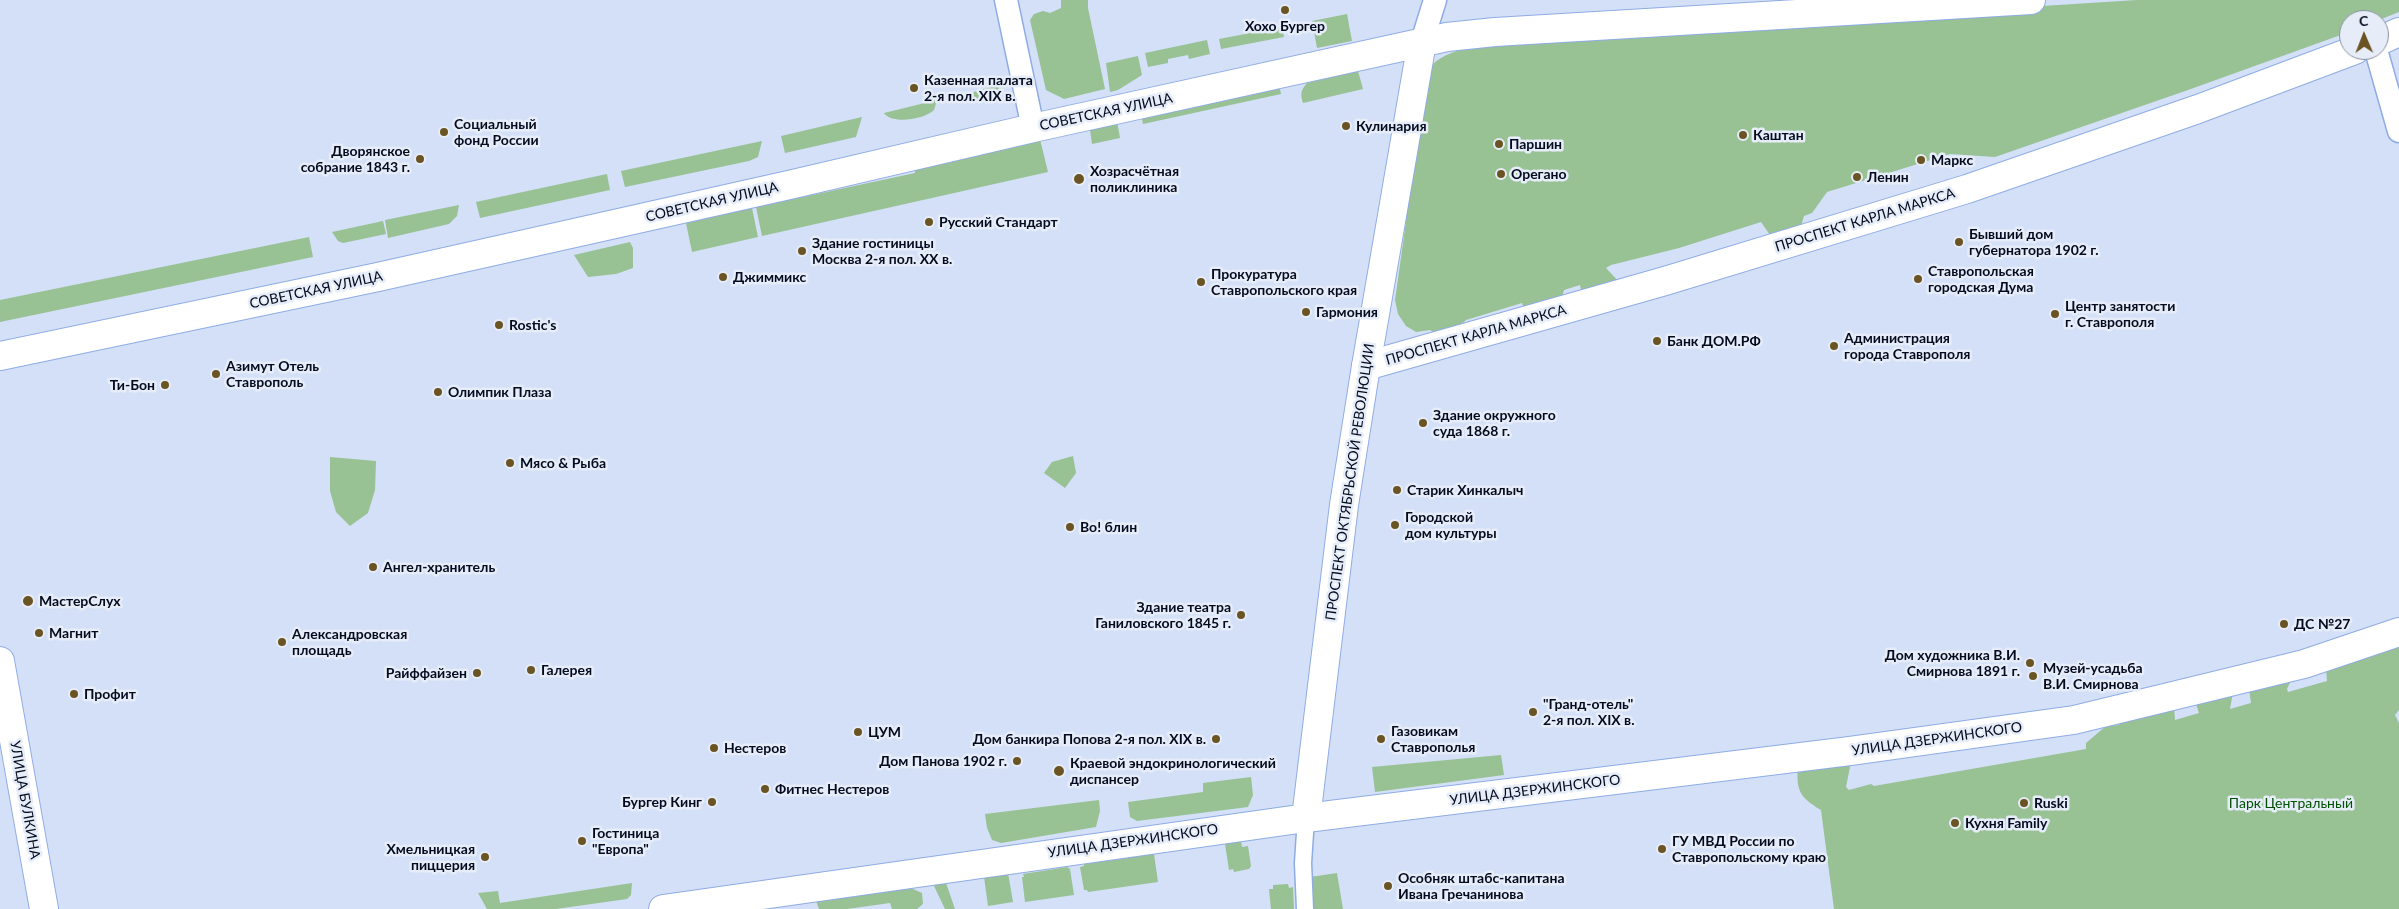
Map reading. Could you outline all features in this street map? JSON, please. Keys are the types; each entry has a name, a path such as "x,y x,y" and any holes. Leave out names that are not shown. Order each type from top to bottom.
{"main road":[{"path":"1422,42 1495,32 2031,0"},
{"name":"СОВЕТСКАЯ УЛИЦА","path":"0,356 378,277 1033,128 1360,58 1422,42"},
{"name":"ПРОСПЕКТ ОКТЯБРЬСКОЙ РЕВОЛЮЦИИ","path":"1306,818 1344,505 1422,42"},
{"name":"ПРОСПЕКТ КАРЛА МАРКСА","path":"1366,366 1664,281 1967,189 2198,109 2339,56"},
{"name":"УЛИЦА ДЗЕРЖИНСКОГО","path":"662,909 1306,818 1850,751 2074,720 2304,664 2399,632"},
{"name":"УЛИЦА БУЛКИНА","path":"0,661 44,907"}],"street":[{"path":"1006,0 1033,128"},
{"name":"ПРОСПЕКТ ОКТЯБРЬСКОЙ РЕВОЛЮЦИИ","path":"1422,42 1436,4"},
{"path":"2379,60 2399,131"},
{"name":"ПРОСПЕКТ ОКТЯБРЬСКОЙ РЕВОЛЮЦИИ","path":"1305,909 1303,863 1306,818"}],"green space":[{"path":"1061,0 1088,0 1088,8 1105,89 1064,99 1046,90 1030,20 1034,14 1043,11 1050,13 1061,8"},
{"path":"2137,0 2399,0 2399,12 2389,16 2389,10 2339,10 2339,36 1995,157 1950,154 1827,192 1812,213 1804,216 1801,226 1770,235 1761,222 1679,248 1611,265 1606,268 1620,283 1582,294 1580,285 1564,290 1562,298 1525,312 1522,303 1466,320 1456,329 1435,333 1430,330 1416,332 1406,326 1398,314 1395,300 1412,179 1412,159 1428,70 1435,62 1457,51 1470,47 1521,39"},
{"path":"1347,14 1352,41 1317,48 1312,21"},
{"path":"1282,27 1284,37 1221,49 1219,39"},
{"path":"1207,40 1210,54 1189,59 1188,55 1168,59 1168,63 1148,67 1145,53"},
{"path":"1138,56 1142,75 1118,90 1110,92 1106,63"},
{"path":"1358,71 1363,89 1303,103 1302,92 1307,83"},
{"path":"1279,84 1281,94 1143,124 1141,114"},
{"path":"998,85 1000,94 968,101 967,94"},
{"path":"937,100 934,110 916,118 894,119 884,113"},
{"path":"862,117 856,137 785,153 781,136"},
{"path":"1117,121 1120,138 1092,144 1090,130 1093,126"},
{"path":"1038,131 1048,172 762,236 756,207 915,173 913,161"},
{"path":"762,141 758,157 749,161 625,187 621,171"},
{"path":"607,174 610,190 480,218 476,202"},
{"path":"459,205 457,216 449,224 388,238 385,220"},
{"path":"752,208 758,237 692,252 686,223"},
{"path":"383,221 386,234 343,243 338,241 332,232"},
{"path":"309,237 313,257 0,322 0,300"},
{"path":"630,242 633,248 633,268 616,274 588,277 574,255"},
{"path":"1073,456 1076,473 1065,488 1044,473 1052,462"},
{"path":"330,457 376,461 375,490 368,513 350,526 336,512 330,491"},
{"name":"Парк Центральный","path":"2399,637 2399,710 2395,715 2399,723 2399,909 1834,909 1821,810 1808,801 1800,792 1798,765 1854,747 1846,787 1849,790 1871,784 1874,786 2086,749 2086,743 2106,726 2119,725 2124,711 2174,706 2175,720 2199,713 2195,701 2233,692 2230,709 2251,703 2249,689 2295,672 2287,689 2288,692 2327,681 2326,669 2375,647 2387,651"},
{"path":"1501,755 1504,775 1375,792 1372,767"},
{"path":"1251,777 1253,795 1248,807 1137,821 1130,817 1128,802 1203,792 1203,783"},
{"path":"1099,800 1100,811 1096,827 1001,843 992,840 987,828 985,814"},
{"path":"1241,841 1242,847 1248,846 1251,866 1249,869 1234,872 1233,869 1229,870 1225,844"},
{"path":"1154,854 1158,882 1088,892 1084,890 1080,867 1084,866 1084,864"},
{"path":"1067,867 1070,869 1074,895 1025,902 1023,874"},
{"path":"1008,873 1013,902 988,906 984,877"},
{"path":"1337,873 1343,909 1311,909 1310,877"},
{"path":"971,879 946,883 955,909 945,909 933,884"},
{"path":"632,883 631,895 627,899 556,909 487,909 478,893 498,891 500,903"},
{"path":"1288,884 1289,888 1293,887 1294,909 1271,909 1269,889 1273,889 1273,885"},
{"path":"901,888 913,889 922,893 923,904 917,909 892,909 890,903 847,909 819,909 816,901"}],"place":[{"name":"Хохо Бургер","path":"1285,10"},
{"name":"Казенная палата 2-я пол. XIX в.","path":"914,88"},
{"name":"Кулинария","path":"1346,126"},
{"name":"Социальный фонд России","path":"444,132"},
{"name":"Каштан","path":"1743,135"},
{"name":"Паршин","path":"1499,144"},
{"name":"Дворянское собрание 1843 г.","path":"420,159"},
{"name":"Маркс","path":"1921,160"},
{"name":"Орегано","path":"1501,174"},
{"name":"Ленин","path":"1857,177"},
{"name":"Хозрасчётная поликлиника","path":"1079,179"},
{"name":"Русский Стандарт","path":"929,222"},
{"name":"Бывший дом губернатора 1902 г.","path":"1959,242"},
{"name":"Здание гостиницы Москва 2-я пол. ХХ в.","path":"802,251"},
{"name":"Джиммикс","path":"723,277"},
{"name":"Ставропольская городская Дума","path":"1918,279"},
{"name":"Прокуратура Ставропольского края","path":"1201,282"},
{"name":"Гармония","path":"1306,312"},
{"name":"Центр занятости г. Ставрополя","path":"2055,314"},
{"name":"Rostic's","path":"499,325"},
{"name":"Банк ДОМ.РФ","path":"1657,341"},
{"name":"Администрация города Ставрополя","path":"1834,346"},
{"name":"Азимут Отель Ставрополь","path":"216,374"},
{"name":"Ти-Бон","path":"165,385"},
{"name":"Олимпик Плаза","path":"438,392"},
{"name":"Здание окружного суда 1868 г.","path":"1423,423"},
{"name":"Мясо & Рыба","path":"510,463"},
{"name":"Старик Хинкалыч","path":"1397,490"},
{"name":"Городской дом культуры","path":"1395,525"},
{"name":"Во! блин","path":"1070,527"},
{"name":"Ангел-хранитель","path":"373,567"},
{"name":"МастерСлух","path":"28,601"},
{"name":"Здание театра Ганиловского 1845 г.","path":"1241,615"},
{"name":"ДС №27","path":"2284,624"},
{"name":"Магнит","path":"39,633"},
{"name":"Александровская площадь","path":"282,642"},
{"name":"Дом художника В.И. Смирнова 1891 г.","path":"2030,663"},
{"name":"Галерея","path":"531,670"},
{"name":"Райффайзен","path":"477,673"},
{"name":"Музей-усадьба В.И. Смирнова","path":"2033,676"},
{"name":"Профит","path":"74,694"},
{"name":"\"Гранд-отель\" 2-я пол. XIX в.","path":"1533,712"},
{"name":"ЦУМ","path":"858,732"},
{"name":"Дом банкира Попова 2-я пол. XIX в.","path":"1216,739"},
{"name":"Газовикам Ставрополья","path":"1381,739"},
{"name":"Нестеров","path":"714,748"},
{"name":"Дом Панова 1902 г.","path":"1017,761"},
{"name":"Краевой эндокринологический диспансер","path":"1059,771"},
{"name":"Фитнес Нестеров","path":"765,789"},
{"name":"Бургер Кинг","path":"712,802"},
{"name":"Ruski","path":"2024,803"},
{"name":"Кухня Family","path":"1955,823"},
{"name":"Гостиница \"Европа\"","path":"582,841"},
{"name":"ГУ МВД России по Ставропольскому краю","path":"1662,849"},
{"name":"Хмельницкая пиццерия","path":"485,857"},
{"name":"Особняк штабс-капитана Ивана Гречанинова","path":"1388,886"}]}
